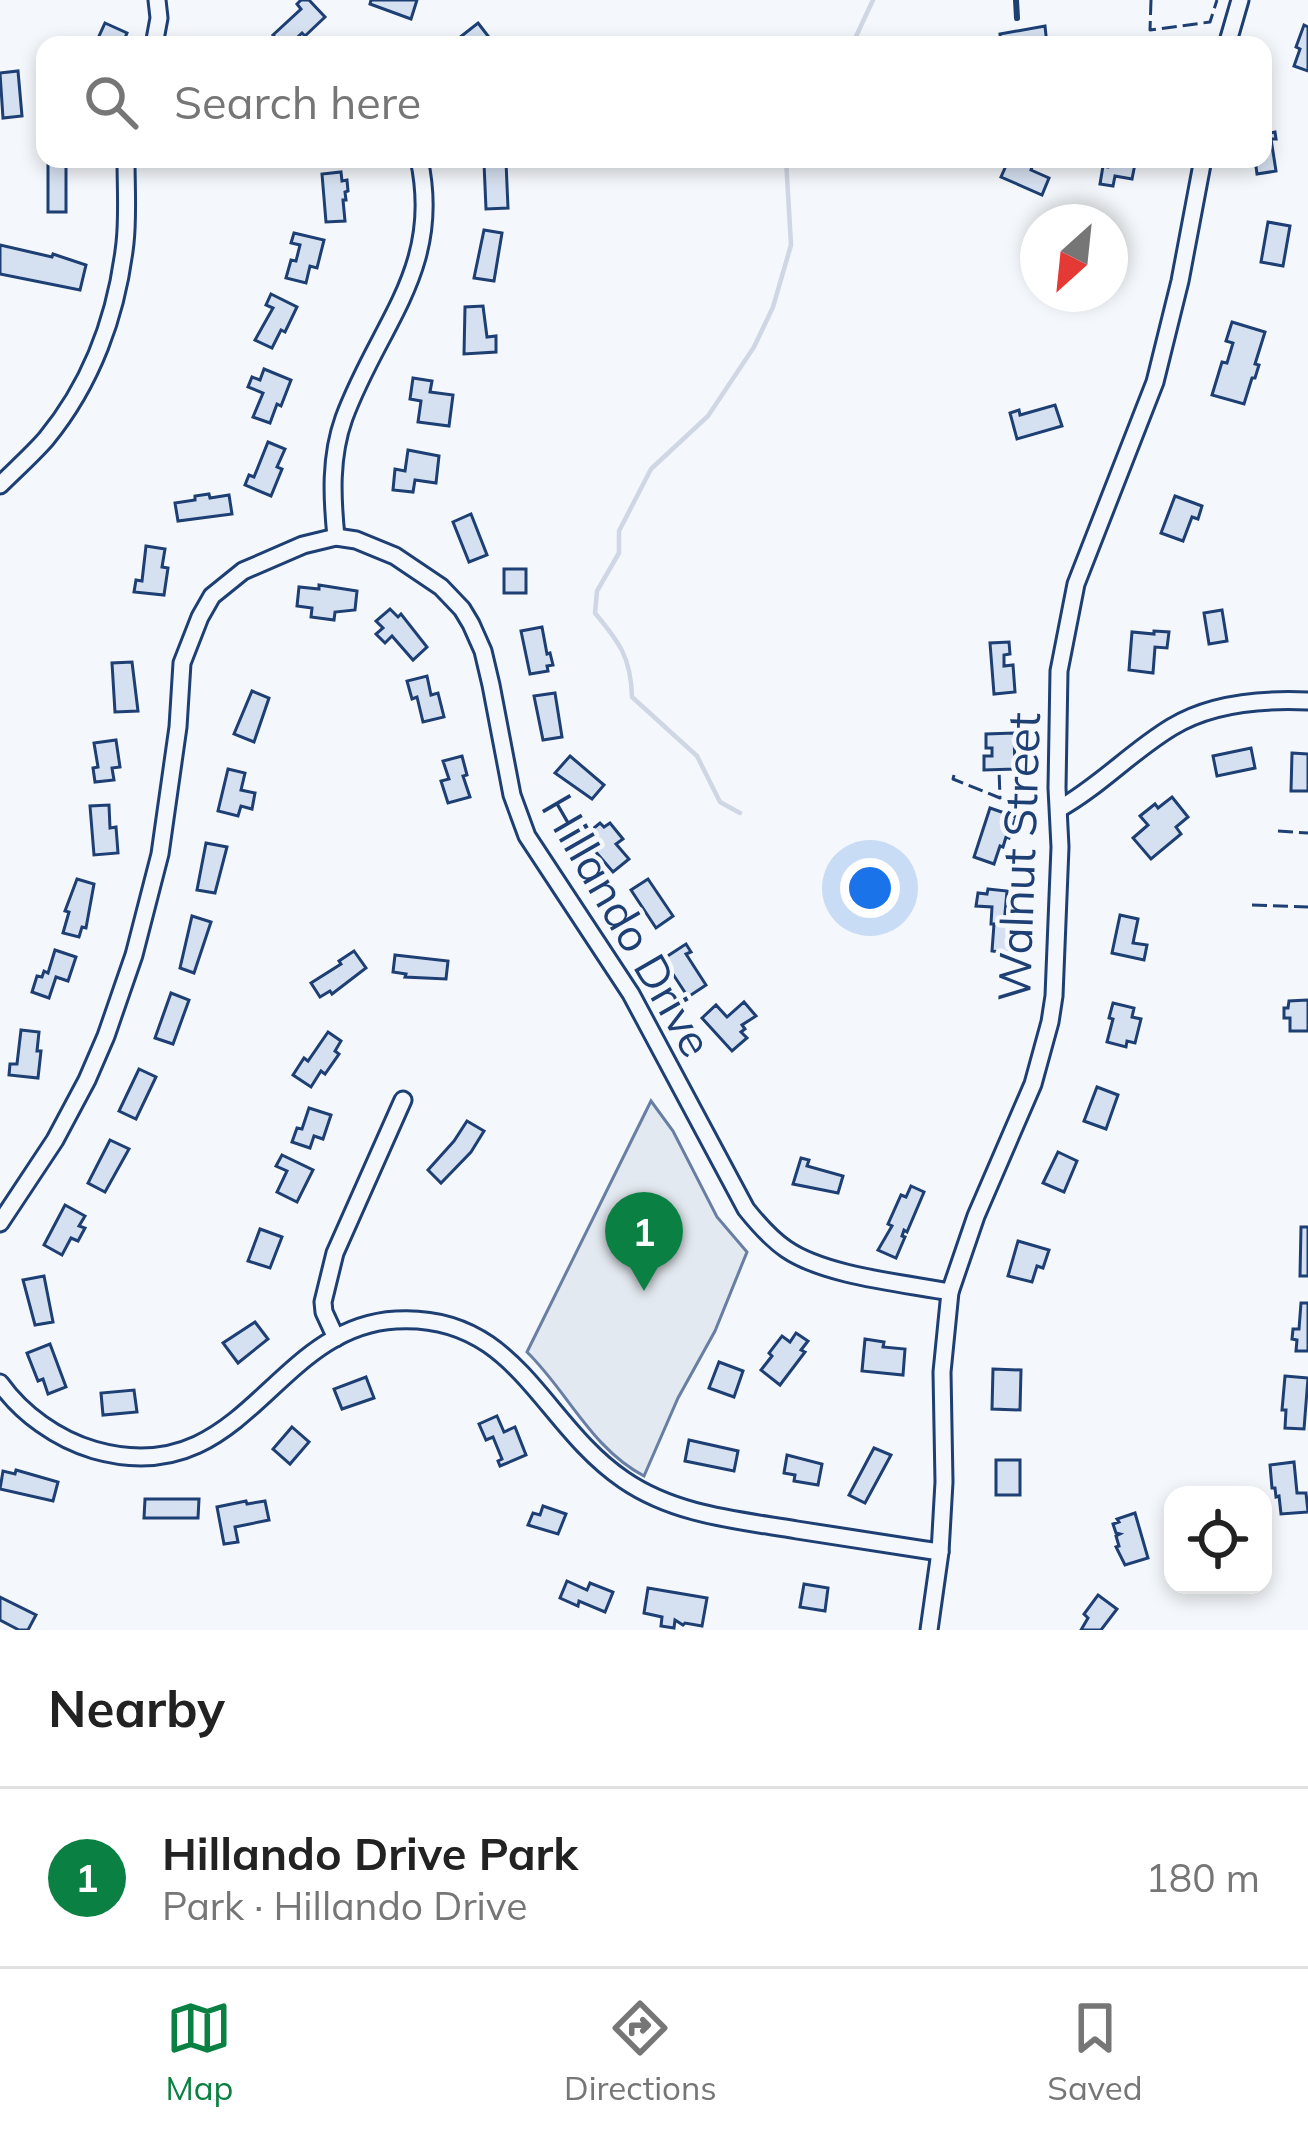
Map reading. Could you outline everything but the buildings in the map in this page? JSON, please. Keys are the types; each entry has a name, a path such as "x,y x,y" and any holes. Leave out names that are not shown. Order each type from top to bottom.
{"street":[{"path":"156,36 157,0"},
{"path":"1230,36 1240,0"},
{"path":"0,485 58,422 101,345 116,302 126,238 126,168"},
{"path":"0,1223 55,1140 87,1080 134,955 160,854 182,662 200,617 212,596 243,571 303,545 336,537 332,479 343,422 406,294 423,241 426,199 421,168"},
{"name":"Walnut Street","path":"929,1630 940,1552 942,1372 950,1292 976,1216 1033,1084 1050,1022 1059,924 1059,671 1076,584 1154,382 1201,168"},
{"name":"Hillando Drive","path":"336,537 395,556 441,587 462,609 483,651 512,794 527,836 631,994 746,1209 769,1236 814,1263 950,1292"},
{"path":"1058,809 1188,719 1237,704 1308,701"},
{"path":"336,1338 323,1302 334,1253 403,1100"},
{"path":"0,1383 27,1414 82,1447 112,1455 163,1455 206,1443 278,1380 336,1338 392,1320 426,1320 457,1327 514,1363 592,1455 657,1499 739,1521 940,1552"}],"shaded area":[{"path":"651,1101 673,1131 717,1217 747,1252 715,1331 678,1398 644,1476 594,1435 527,1352"}],"waterway":[{"path":"856,36 873,0"},
{"path":"740,813 720,802 697,756 632,697 622,651 595,613 597,591 619,553 619,531 651,469 708,416 754,347 773,307 791,245 787,168"}],"fence":[{"path":"1151,0 1150,30 1210,22 1217,0"},
{"path":"954,775 953,779 1000,798 999,769"},
{"path":"1278,831 1308,833"},
{"path":"1252,905 1308,907"}],"wall":[{"path":"1016,0 1017,18"}],"place":[{"name":"Hillando Drive Park","path":"644,1291"}]}
